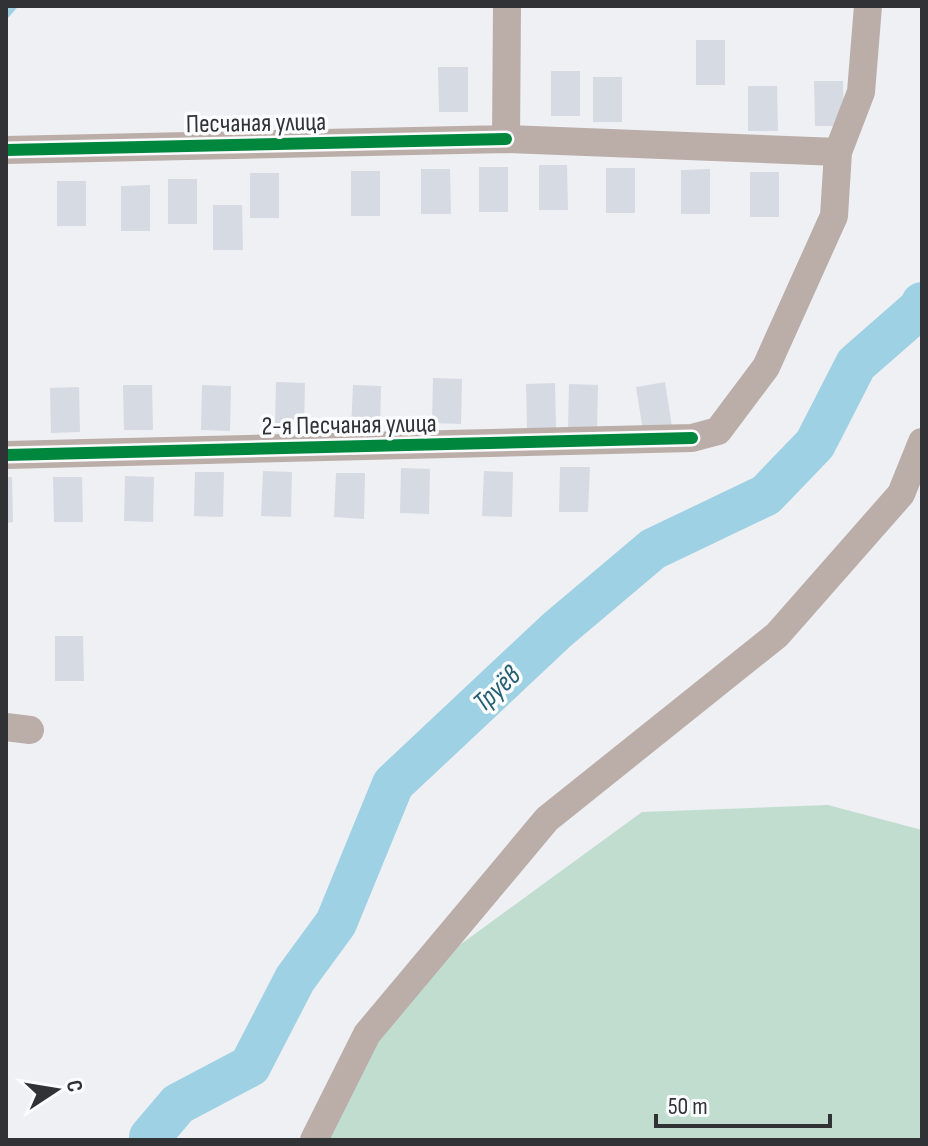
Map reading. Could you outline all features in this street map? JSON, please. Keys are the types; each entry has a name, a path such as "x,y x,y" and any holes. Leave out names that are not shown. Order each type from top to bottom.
{"street":[{"path":"506,139 507,6"},
{"path":"838,152 861,92 868,6"},
{"name":"Песчаная улица","path":"6,150 506,139 838,152"},
{"name":"2-я Песчаная улица","path":"6,455 692,438 718,431 766,367 834,216 838,152"},
{"path":"314,1140 367,1034 547,819 777,635 901,494 922,442"}],"green space":[{"path":"828,805 922,830 922,1140 304,1140 435,963 642,812"}],"building":[{"path":"696,40 725,40 725,85 696,85"},
{"path":"438,67 468,67 468,112 439,112"},
{"path":"551,71 580,71 580,116 551,116"},
{"path":"593,77 622,77 622,122 593,122"},
{"path":"814,81 843,81 844,126 815,126"},
{"path":"748,86 777,86 778,131 748,131"},
{"path":"539,165 567,165 568,210 539,210"},
{"path":"479,167 508,167 508,212 479,212"},
{"path":"606,168 635,168 635,213 606,213"},
{"path":"421,169 450,169 451,214 421,214"},
{"path":"710,169 710,214 681,214 681,170"},
{"path":"351,171 380,171 380,216 351,216"},
{"path":"750,172 779,172 779,217 750,217"},
{"path":"250,173 279,173 279,218 250,218"},
{"path":"168,179 197,179 197,224 168,224"},
{"path":"57,181 86,181 86,226 57,226"},
{"path":"150,185 150,231 121,231 121,186"},
{"path":"213,205 242,205 243,250 213,250"},
{"path":"433,378 462,379 461,424 432,423"},
{"path":"276,382 305,383 304,428 275,426"},
{"path":"665,382 672,427 643,431 636,387"},
{"path":"555,383 556,428 527,428 526,384"},
{"path":"569,384 598,385 597,430 568,429"},
{"path":"123,385 152,385 153,430 124,430"},
{"path":"202,385 231,386 230,431 201,430"},
{"path":"353,385 381,386 380,431 351,430"},
{"path":"79,387 80,432 51,433 50,388"},
{"path":"560,467 590,467 588,512 559,512"},
{"path":"401,468 430,469 429,514 400,513"},
{"path":"263,471 292,472 291,517 261,516"},
{"path":"484,471 513,472 512,517 482,516"},
{"path":"195,472 224,472 223,517 194,516"},
{"path":"336,473 365,473 364,519 334,517"},
{"path":"125,476 154,477 153,522 124,521"},
{"path":"6,477 12,477 13,522 6,523"},
{"path":"53,477 82,477 83,522 54,522"},
{"path":"55,636 83,636 84,681 55,681"}],"waterway":[{"path":"6,15 14,6"},
{"name":"Труёв","path":"150,1140 178,1104 250,1066 295,979 336,923 393,784 557,630 653,549 766,495 815,444 856,364 922,303"}],"cycle path":[{"path":"6,150 506,139"},
{"path":"6,455 692,438"}]}
